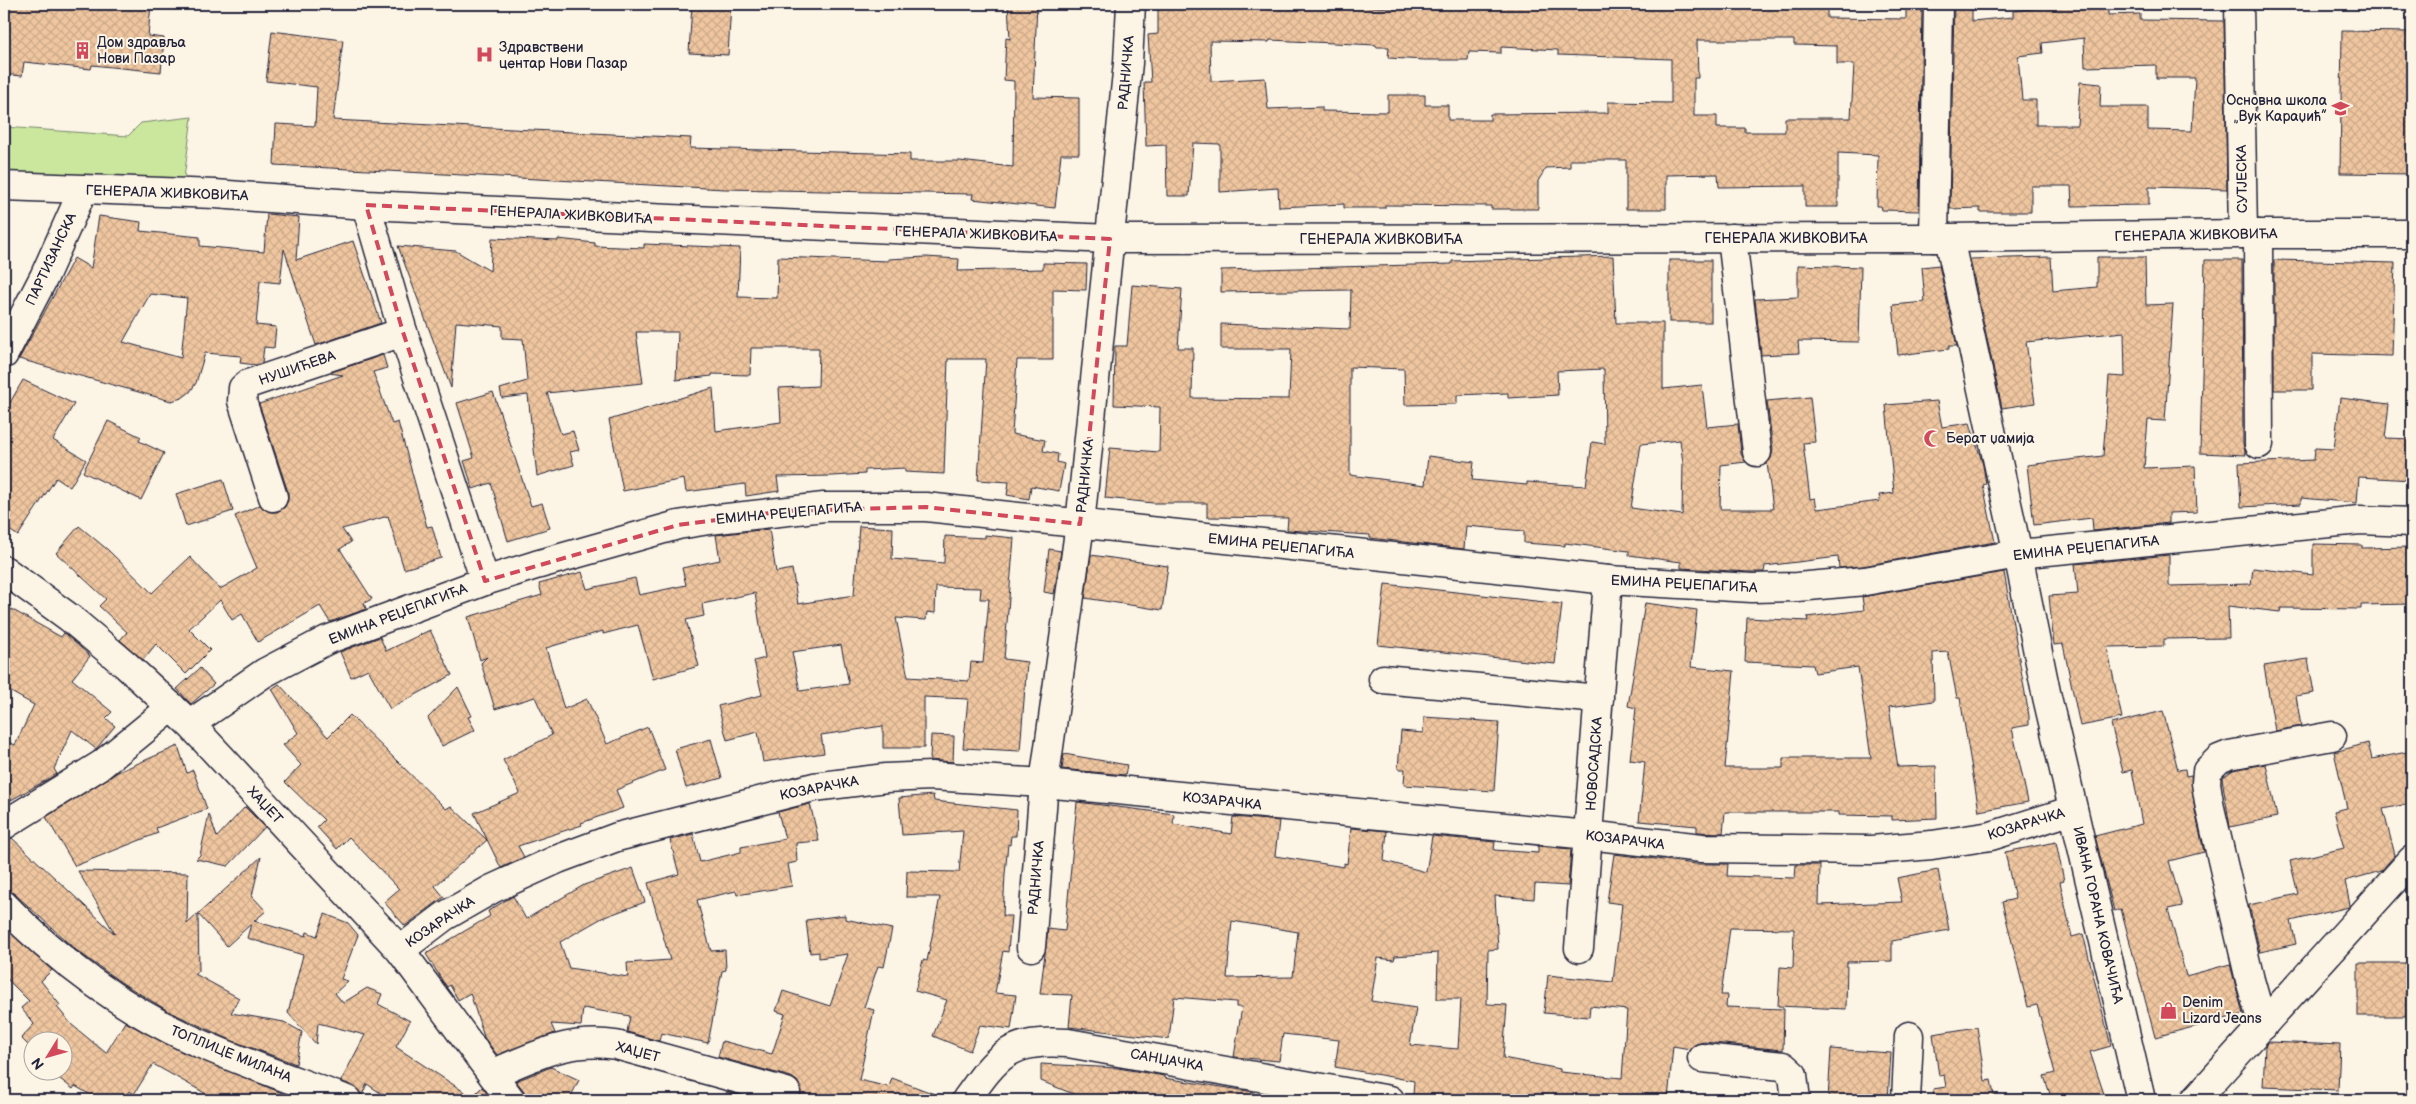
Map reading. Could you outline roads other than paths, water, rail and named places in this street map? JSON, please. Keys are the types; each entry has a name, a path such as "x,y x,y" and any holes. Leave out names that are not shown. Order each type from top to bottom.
{"street":[{"name":"РАДНИЧКА","path":"1031,947 1044,783 1080,524 1128,63 1131,4"},
{"path":"1938,4 1942,238 2018,554"},
{"name":"СУТЈЕСКА","path":"2239,4 2251,234 2259,444"},
{"name":"ГЕНЕРАЛА ЖИВКОВИЋА","path":"4,186 215,194 366,205 1110,239 1942,238 2412,234"},
{"name":"ПАРТИЗАНСКА","path":"4,354 44,277 83,190"},
{"path":"366,205 403,332 485,581"},
{"path":"1732,238 1758,452"},
{"name":"НУШИЋЕВА","path":"273,496 242,401 243,388 248,384 403,332"},
{"name":"ЕМИНА РЕЏЕПАГИЋА","path":"4,825 181,716 327,640 485,581 678,525 784,511 857,506 926,508 1608,580 1721,587 1797,587 1865,581 2018,554 2360,520 2412,522"},
{"name":"ИВАНА ГОРАНА КОВАЧИЋА","path":"2018,554 2042,678 2141,1100"},
{"name":"ХАЏЕТ","path":"4,570 70,618 181,716 400,950 511,1100"},
{"name":"НОВОСАДСКА","path":"1579,948 1608,580"},
{"name":"НОВОСАДСКА","path":"1383,679 1599,699"},
{"path":"2263,1026 2250,980 2210,808 2206,783 2207,771 2212,764 2229,755 2332,736"},
{"name":"КОЗАРАЧКА","path":"400,950 444,916 514,879 610,840 681,819 814,787 886,778 931,776 1044,783 1588,835 1702,848 1872,850 1932,845 1982,837 2028,825 2072,810"},
{"path":"2195,1100 2412,860"},
{"name":"ТОПЛИЦЕ МИЛАНА","path":"4,904 78,970 128,1005 162,1025 213,1049 347,1100"},
{"path":"1906,1100 1909,1036"},
{"name":"САНЏАЧКА","path":"966,1100 985,1074 1004,1055 1020,1046 1042,1042 1078,1044 1390,1100"},
{"name":"ХАЏЕТ","path":"492,1074 555,1048 600,1043 616,1045 786,1092"},
{"path":"1702,1058 1783,1066 1793,1075 1796,1100"}],"place":[{"name":"Дом здравља Нови Пазар","path":"83,50"},
{"name":"Здравствени центар Нови Пазар","path":"485,55"},
{"name":"Основна школа „Вук Караџић”","path":"2341,108"},
{"name":"Берат џамија","path":"1932,438"},
{"name":"Denim Lizard Jeans","path":"2168,1010"}]}
